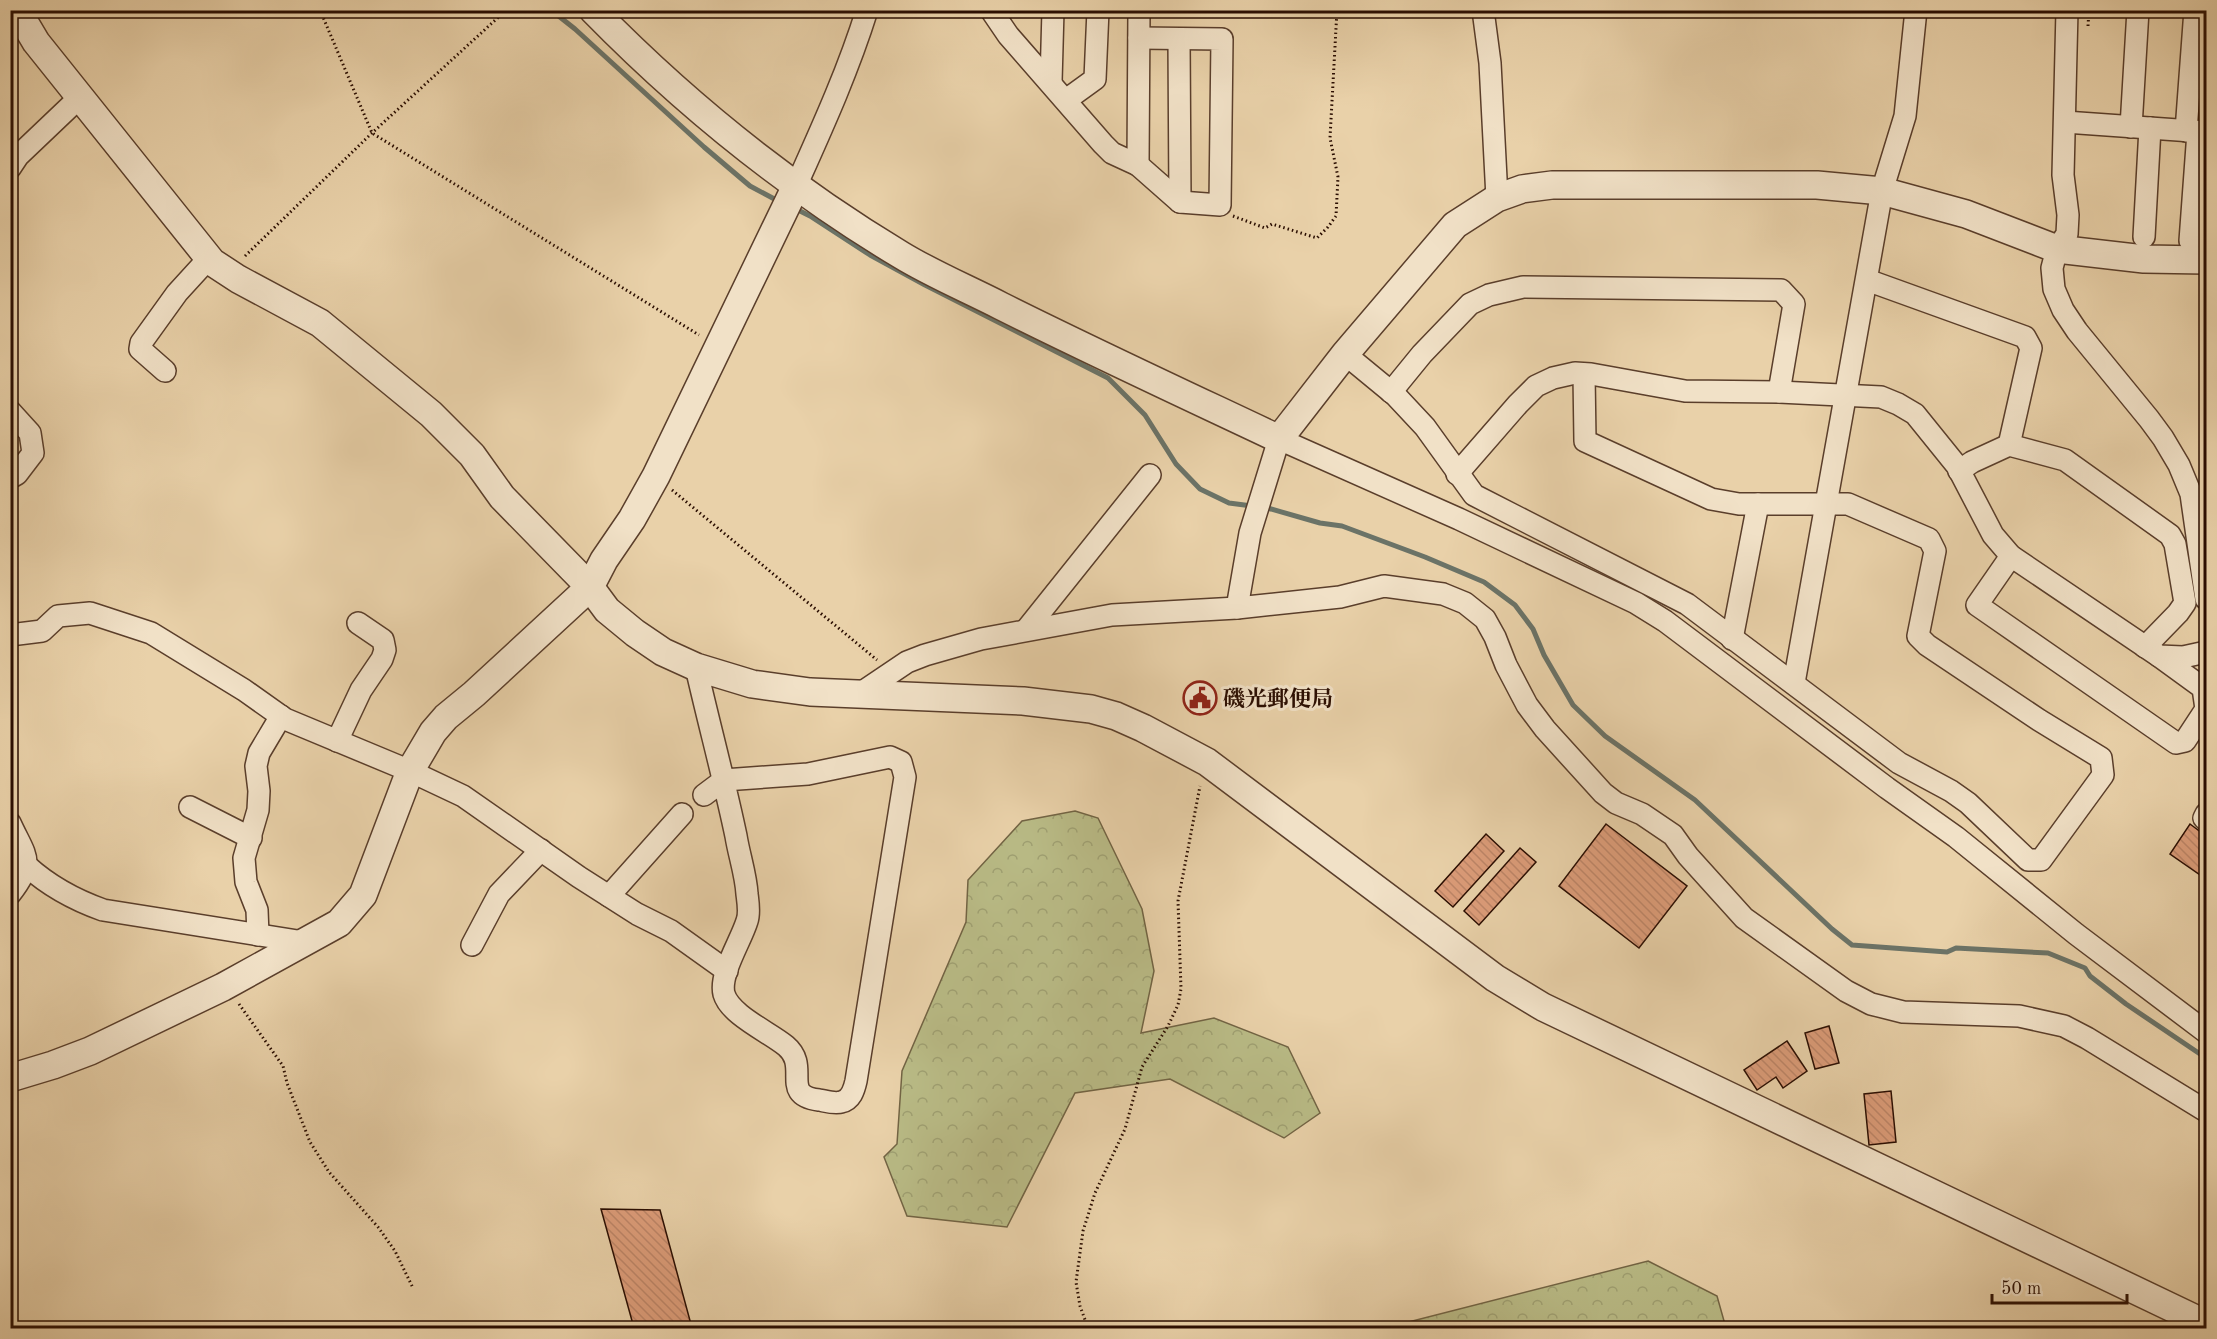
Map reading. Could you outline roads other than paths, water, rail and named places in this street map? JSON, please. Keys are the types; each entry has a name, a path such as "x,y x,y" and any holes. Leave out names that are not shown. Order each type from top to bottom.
{"street":[{"path":"17,10 36,42 218,265 320,323 431,414 472,454 502,497 590,587 607,610 663,652 696,668 752,684 810,692 1023,701 1091,709 1143,728 1207,762 1495,978 1543,1007 2206,1324"},
{"path":"593,10 668,82 727,133 791,197 1053,331 1279,439 1459,519 1636,603 1665,621 1956,837 2076,934 2206,1032"},
{"path":"10,1078 90,1051 226,985 339,923 363,895 410,771 433,732 446,717 590,587 604,560 632,519 656,476 791,197 833,105 867,10"},
{"path":"991,10 1008,35 1112,153 1138,165 1180,202 1220,205 1222,39 1139,38"},
{"path":"1051,82 1053,10"},
{"path":"1066,100 1095,79 1098,10"},
{"path":"1138,165 1139,10"},
{"path":"1483,10 1490,63 1497,198"},
{"path":"1794,683 1882,191 1905,116 1917,10"},
{"path":"2067,10 2063,175 2068,215 2067,234 2057,249 2052,268 2054,289 2063,310 2077,331 2149,418 2179,465 2191,494 2206,599"},
{"path":"2138,10 2144,237"},
{"path":"1237,608 1252,524 1279,439 1345,354 1455,225 1497,198 1522,189 1552,185 1817,185 1882,191 1966,214 2057,249 2144,259 2198,251 2195,10"},
{"path":"1179,39 1180,202"},
{"path":"10,168 18,156 80,97"},
{"path":"2065,122 2197,132"},
{"path":"165,371 140,349 141,343 177,293 218,265"},
{"path":"1867,280 2025,337 2031,348 2008,445"},
{"path":"1391,392 1422,354 1470,304 1489,295 1523,287 1781,290 1794,304 1779,392"},
{"path":"1345,354 1391,392 1425,427 1474,495 1687,604 1899,763 1951,791 2028,860 2041,860 2103,775 2101,758 2039,720 1936,651 1918,636 1935,551 1929,539 1848,504 1738,504 1711,499 1585,441 1584,374"},
{"path":"1457,474 1536,386 1553,378 1575,373 1685,391 1846,395 1881,398 1898,404 1916,414 1959,471 1992,535 2012,556 2203,688 2206,709 2186,741 2176,743 1977,605 2012,556"},
{"path":"10,411 30,433 33,453 17,474 10,478"},
{"path":"1959,471 1972,462 2008,445 2065,460 2170,535 2175,544 2185,603 2152,652"},
{"path":"1026,630 1150,475"},
{"path":"1732,639 1758,504"},
{"path":"861,693 907,662 926,655 981,639 1112,615 1237,608 1340,597 1384,586 1443,594 1465,603 1485,619 1527,705 1545,729 1604,793 1616,803 1642,814 1673,835 1688,856 1744,918 1845,991 1871,1004 1903,1012 2019,1016 2064,1026 2206,1111"},
{"path":"10,635 42,631 58,616 90,613 151,633 244,690 281,716 463,796 609,896 670,931 727,971"},
{"path":"338,741 361,690 382,659 385,650 383,640 358,623"},
{"path":"2152,652 2183,657 2206,652"},
{"path":"696,668 724,780 747,890 748,919 727,971 723,991 726,1000 743,1017 794,1054 797,1063 797,1088 801,1095 808,1099 840,1103 848,1099 856,1081 905,777 901,762 890,757 808,774 724,780 704,795"},
{"path":"258,934 256,910 243,868 244,858 258,810 259,791 256,766 259,753 281,716"},
{"path":"190,807 251,838"},
{"path":"609,896 682,814"},
{"path":"2206,814 2204,818 2206,820"},
{"path":"10,823 27,866 65,893 85,903 103,910 304,942"},
{"path":"472,945 499,894 541,850"},
{"path":"10,894 25,874 27,866"}],"waterway":[{"path":"551,10 750,186 780,202"},
{"path":"794,208 870,255 925,285 1108,378 1145,415 1176,464 1200,489 1229,503 1252,506"},
{"path":"1264,507 1320,523 1342,526 1425,557 1484,582 1515,605 1533,629 1544,655 1573,705 1605,736 1695,800 1832,929 1852,945 1947,952 1956,948 2048,953 2085,968 2090,976 2126,1004 2206,1058"}],"place":[{"name":"磯光郵便局","path":"1200,698"}]}
